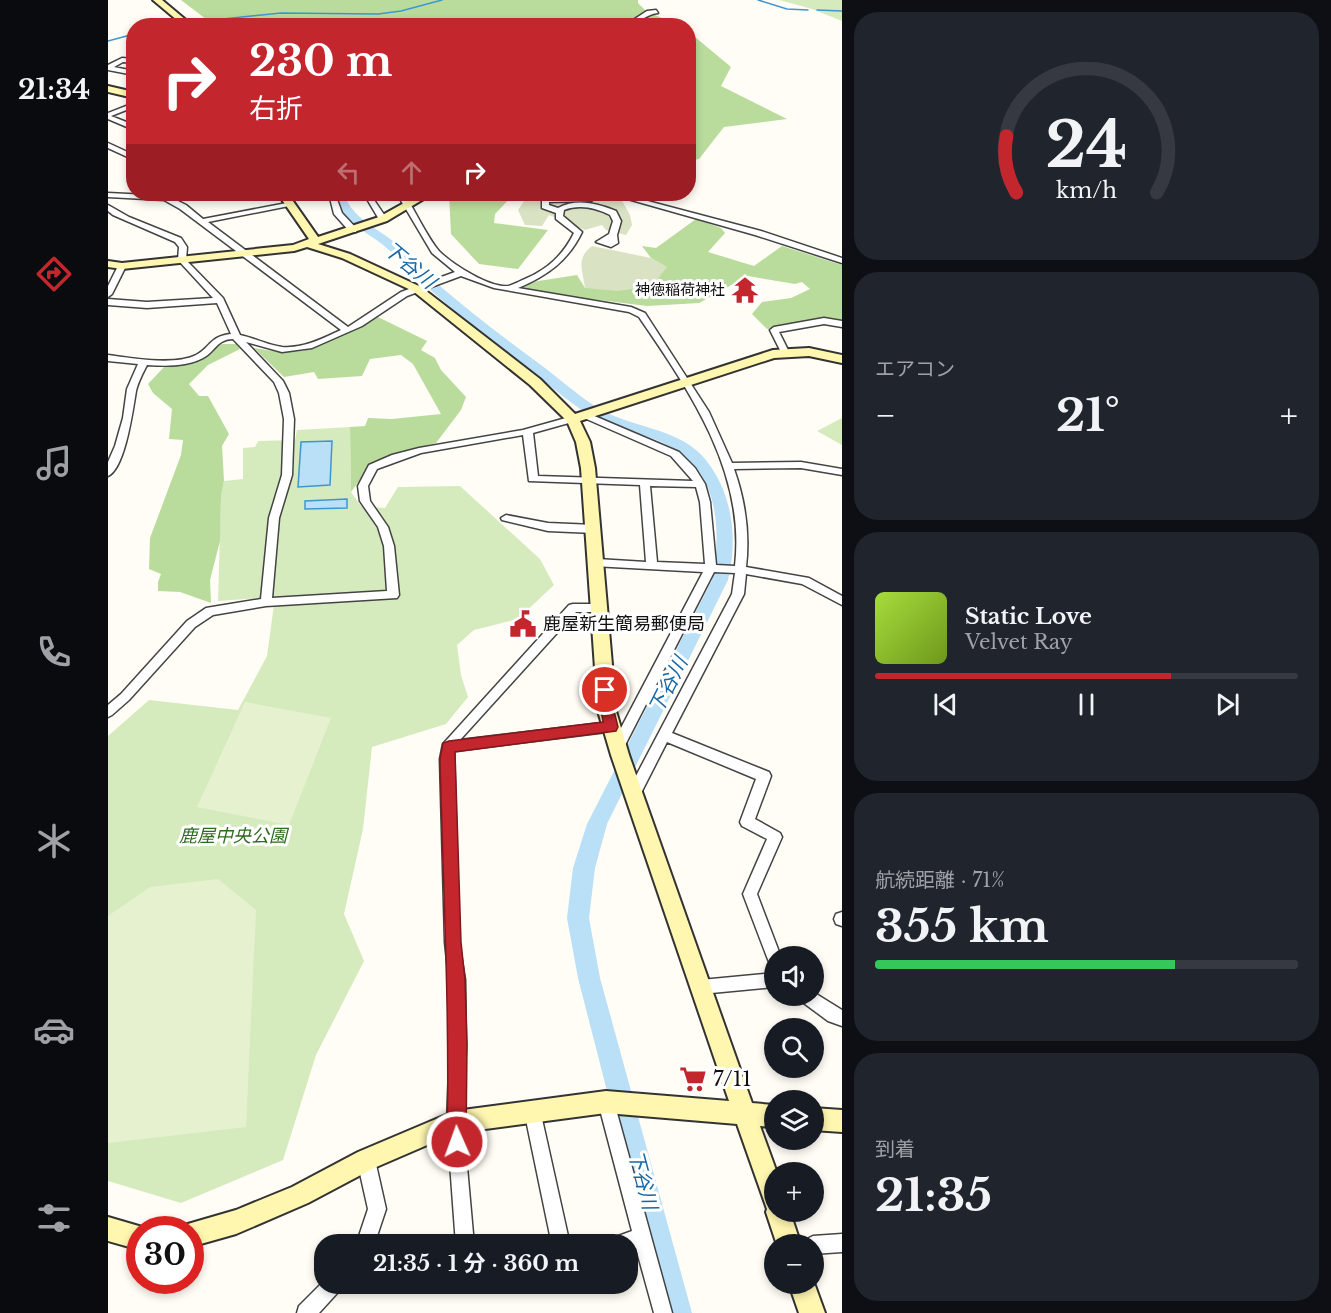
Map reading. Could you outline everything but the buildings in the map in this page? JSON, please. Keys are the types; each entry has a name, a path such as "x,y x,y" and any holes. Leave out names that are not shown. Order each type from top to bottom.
{"street":[{"path":"157,0 179,18"},
{"path":"640,18 649,12 656,12"},
{"path":"108,68 122,60 126,60"},
{"path":"108,68 126,71"},
{"path":"108,89 126,93"},
{"path":"108,116 126,108"},
{"path":"108,116 126,124"},
{"path":"108,145 126,152"},
{"path":"108,154 122,149"},
{"path":"108,195 126,195"},
{"path":"175,201 347,330"},
{"path":"287,201 311,242 421,288 535,382 582,416 675,454 691,470 700,484 705,502 711,567 618,751"},
{"path":"334,201 338,214 356,229"},
{"path":"370,201 378,221"},
{"path":"405,201 435,251 460,273 476,281 632,310 642,315 687,381 709,420 729,466 743,523 742,570 738,594 666,735 633,790"},
{"path":"108,264 122,266 282,249 356,229 378,221 415,201"},
{"path":"545,201 545,206 560,212"},
{"path":"640,201 758,233 842,261"},
{"path":"203,221 289,204"},
{"path":"508,288 552,269 573,243 578,232 560,219 560,212 567,206 584,204 606,210 616,217 617,223 613,235"},
{"path":"108,207 128,222 170,234 182,245 182,260 220,300 237,338 278,381 284,393 289,419 287,475 274,518 266,602"},
{"path":"108,294 122,266"},
{"path":"108,358 144,362 188,361 198,358 215,341 225,337 237,338 272,349 290,350 347,330 366,321 404,294 460,273"},
{"path":"108,302 147,304 220,300"},
{"path":"785,352 774,330 824,321 842,324"},
{"path":"108,712 125,697 191,624 210,611 266,602 393,595 389,546 383,527 365,501 363,486 373,467 404,455 528,432 752,359 785,352 818,354 842,359"},
{"path":"108,473 120,446 128,418 132,388 144,362"},
{"path":"582,416 597,563 598,608 607,711 618,751 764,1170"},
{"path":"528,432 532,479 700,484"},
{"path":"108,445 120,446"},
{"path":"729,466 801,465 830,468 842,472"},
{"path":"645,482 652,565"},
{"path":"506,518 548,527 594,529"},
{"path":"597,563 742,570 805,581 842,601"},
{"path":"464,1234 455,1122 458,1045 452,942 447,759 449,747 573,608 598,608"},
{"path":"449,747 611,727"},
{"path":"666,735 764,776 747,822 776,837 750,894 770,946"},
{"path":"701,987 764,981"},
{"path":"820,1006 834,1016 842,1018"},
{"path":"606,1102 663,1313"},
{"path":"204,1230 236,1222 289,1199 366,1160 455,1122 606,1102 764,1115"},
{"path":"532,1110 559,1234"},
{"path":"824,1120 842,1121"},
{"path":"366,1160 377,1209 369,1234"},
{"path":"108,1229 126,1234"},
{"path":"638,1239 644,1237"},
{"path":"824,1245 842,1244"},
{"path":"306,1313 324,1294"},
{"path":"805,1294 812,1313"}],"green space":[{"path":"181,0 638,0 645,10 662,18 205,18"},
{"path":"779,0 842,0 842,21 812,9"},
{"path":"696,38 731,67 721,86 787,119 724,127 699,159 696,160"},
{"path":"449,201 507,201 495,214 494,223 548,230 518,269 479,264 451,234"},
{"path":"524,201 622,201 630,215 632,225 626,235 606,230 602,225 585,230 549,215 542,226 525,225 518,210"},
{"path":"696,219 721,228 725,233 708,252 754,266 782,246 842,265 842,323 819,319 767,329 752,314 762,302 791,298 810,289 802,282 795,284 748,276 699,303 647,306 519,290 532,282 577,275 585,288 666,267 651,258 642,246 656,248"},
{"path":"592,246 651,258 667,267 652,286 617,291 585,288 582,261 583,256"},
{"path":"378,317 427,341 421,350 435,358 441,370 466,397 461,410 436,443 398,453 371,464 351,492 350,427 365,426 368,418 392,419 441,414 413,364 401,355 370,359 362,376 318,379 314,372 284,377 254,348 279,352 303,351"},
{"path":"220,344 236,344 240,349 208,365 189,384 199,396 208,396 229,434 222,446 224,481 221,496 220,541 210,580 211,603 180,592 158,591 161,574 149,569 150,538 181,455 183,440 169,439 172,409 153,393 148,384 164,367 196,362"},
{"path":"842,418 842,445 817,431"},
{"name":"鹿屋中央公園","path":"350,427 351,492 361,506 385,508 398,487 460,486 540,559 554,585 518,619 474,630 457,645 461,675 468,697 446,724 372,747 363,829 344,914 364,961 316,1055 283,1160 181,1203 108,1181 108,736 149,700 238,710 267,656 275,597 218,601 221,496 224,481 243,479 243,448 255,447 258,441 295,440 297,430"},
{"path":"245,702 331,718 289,825 197,807"},
{"path":"218,879 256,910 246,1127 108,1143 108,916 150,887"}],"water":[{"path":"332,441 330,485 298,487 301,442"},
{"path":"347,499 347,508 305,509 305,501"}],"waterway":[{"path":"233,18 281,13 378,14 401,11 442,0"},
{"path":"758,0 787,9 808,10"},
{"path":"817,10 842,11"},
{"path":"108,41 126,36"},
{"name":"下谷川","path":"341,201 346,211 360,224 385,240 471,318 575,398 608,419 675,443 687,451 707,472 719,501 725,534 720,580 597,824 584,868 578,918 589,978 678,1313"}],"place":[{"name":"神徳稲荷神社","path":"745,290"},
{"name":"鹿屋新生簡易郵便局","path":"523,624"},
{"name":"7/11","path":"693,1079"}],"route":[{"path":"457,1142 455,1122 458,1045 452,942 447,759 449,747 611,727 605,690"}]}
